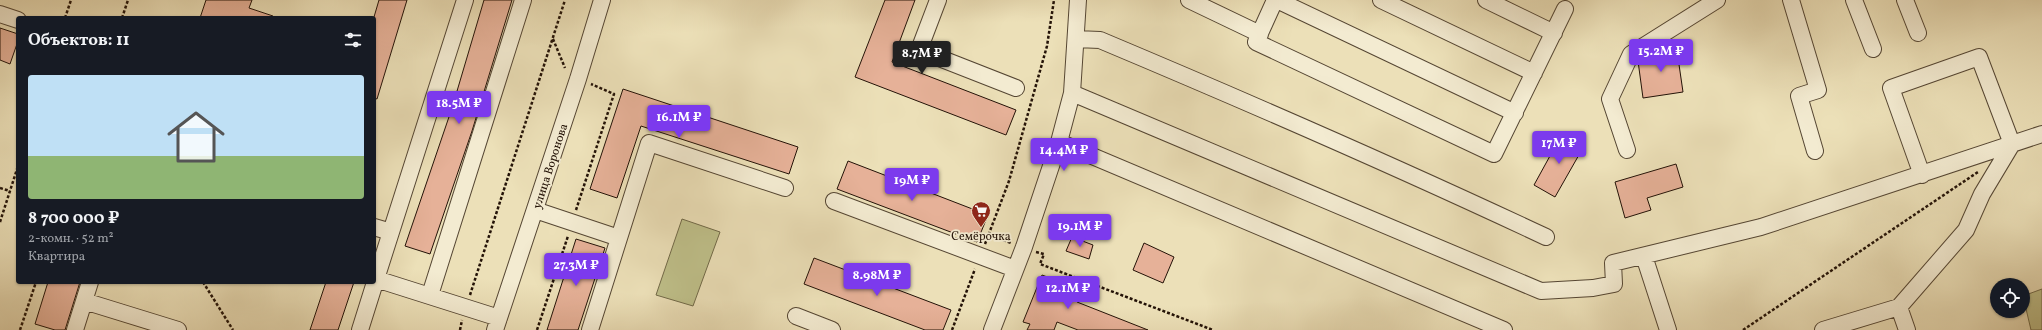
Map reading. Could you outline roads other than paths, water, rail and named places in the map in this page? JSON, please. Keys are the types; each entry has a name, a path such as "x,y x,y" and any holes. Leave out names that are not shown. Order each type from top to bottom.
{"street":[{"path":"465,0 376,279 430,295 466,308 497,324"},
{"path":"430,295 523,0"},
{"name":"улица Воронова","path":"497,324 536,210 602,0"},
{"path":"938,0 919,50 1016,88"},
{"path":"992,330 1024,247 1059,142 1072,93 1078,0"},
{"path":"1189,0 1260,34"},
{"path":"1515,113 1276,0 1256,42 1494,154 1515,113 1565,9"},
{"path":"1381,0 1534,73"},
{"path":"1486,0 1554,33"},
{"path":"1627,150 1610,99 1631,54 1717,0"},
{"path":"1791,0 1818,90 1799,96 1815,151"},
{"path":"1854,0 1873,49"},
{"path":"1905,0 1918,34"},
{"path":"0,14 16,19"},
{"path":"1076,39 1100,40 1458,196 1546,238"},
{"path":"1922,175 1891,88 1979,57 2012,144"},
{"path":"1072,93 1541,291 1593,288 1614,284 1613,263 1761,227 1922,175 2042,134"},
{"path":"1059,142 1504,330"},
{"path":"590,330 650,143 784,188"},
{"path":"1823,330 1853,325 1899,307 1966,230 1982,194 2012,144"},
{"path":"834,201 1015,269"},
{"path":"536,210 619,238"},
{"path":"376,228 391,232"},
{"path":"1644,256 1668,330"},
{"path":"75,330 89,284"},
{"path":"360,330 374,284"},
{"path":"84,301 178,330"},
{"path":"1899,307 1907,330"},
{"path":"796,316 832,330"}],"place":[{"name":"Семёрочка","path":"981,228"}]}
